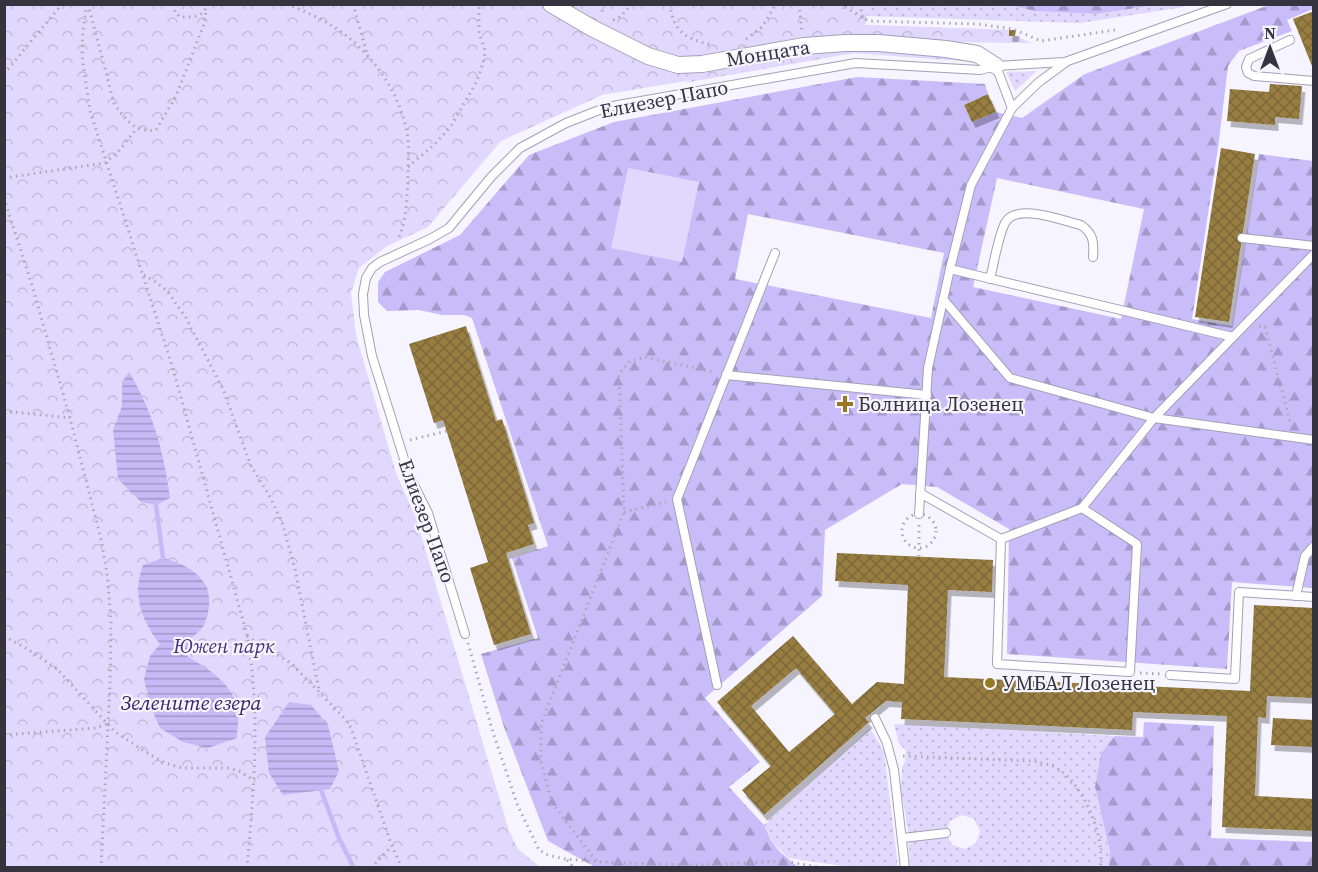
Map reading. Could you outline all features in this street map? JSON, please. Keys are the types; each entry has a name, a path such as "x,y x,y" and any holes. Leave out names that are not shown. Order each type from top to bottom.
{"street":[{"name":"Монцата","path":"551,4 648,56 678,65 702,64 804,46 879,43 977,54 996,66"}],"lane":[{"name":"Елиезер Папо","path":"465,634 428,513 409,475 372,356 364,315 363,294 366,278 372,268 449,228 491,177 520,148 566,123 608,107 856,63 980,70 996,66 1065,62 1227,4"},
{"path":"1290,40 1249,59 1246,67 1248,73 1254,76 1314,81"},
{"path":"919,514 928,368 971,185 1012,108 1039,82 1065,62"},
{"path":"996,66 1012,108"},
{"path":"990,279 1005,223 1016,213 1027,212 1081,225 1092,236 1093,257"},
{"path":"1242,238 1314,246"},
{"path":"717,685 677,499 775,253"},
{"path":"1001,539 1082,508 1154,418 1314,254"},
{"path":"950,269 1233,337"},
{"path":"943,299 1010,378 1154,418 1314,440"},
{"path":"726,375 927,394"},
{"path":"920,493 1001,539"},
{"path":"1001,539 997,664 1130,672 1137,544 1082,508"},
{"path":"1296,596 1305,556 1314,546"},
{"path":"1170,675 1235,679 1239,592 1314,597"},
{"path":"875,718 891,755 905,867"},
{"path":"903,837 946,833"}],"path":[{"path":"4,74 62,4"},
{"path":"88,4 114,103 122,115 137,128 147,131 156,130 176,96 204,24 207,4"},
{"path":"88,4 83,38 85,84 90,111 105,163 144,275 247,635 256,715 255,781 247,867"},
{"path":"174,4 175,12 180,17 195,17 206,11"},
{"path":"287,4 332,25 368,58 386,79 402,113 408,139 405,215 401,231 386,259"},
{"path":"353,4 368,58"},
{"path":"408,167 435,144 451,126 477,81 485,50 479,33 479,4"},
{"path":"601,4 605,18 613,20 620,17 632,4"},
{"path":"670,4 673,22 680,31 692,39 715,45"},
{"path":"743,40 762,27 776,4"},
{"path":"799,4 804,46"},
{"path":"840,4 864,19 1006,28 1041,41 1118,29"},
{"path":"859,4 864,19"},
{"path":"4,178 105,163 118,152 137,128"},
{"path":"4,198 70,418 101,539 107,573 111,620 110,685 101,867"},
{"path":"144,275 168,292 186,318 223,389 251,466 282,522 295,569 319,690"},
{"path":"1246,324 1265,327 1294,437"},
{"path":"596,861 552,802 541,761 541,724 624,512 619,374 630,361 645,357 726,375"},
{"path":"4,411 70,418"},
{"path":"399,443 447,430"},
{"path":"624,512 677,499"},
{"path":"902,534 908,543 919,547 932,541 936,531"},
{"path":"919,533 919,556"},
{"path":"465,634 492,729 517,804 539,850 565,859 596,861 700,865 782,861 825,867"},
{"path":"247,635 292,664 338,709 351,728 392,846 402,867"},
{"path":"4,636 57,669 115,732 165,763 182,768 228,768 239,771 255,781"},
{"path":"1130,672 1170,675"},
{"path":"4,735 96,728 107,724"},
{"path":"891,755 1034,761 1054,767 1080,790 1094,821 1102,858 1100,867"},
{"path":"370,867 392,846"},
{"path":"565,859 574,867"}],"green space":[{"name":"Южен парк","path":"870,4 865,25 1009,30 1009,36 1015,36 1031,43 860,36 972,56 978,62 854,53 602,95 501,141 428,227 387,246 359,268 351,293 356,335 396,473 416,518 509,831 518,849 540,867 558,867 5,868 5,5"},
{"path":"1010,4 1035,11 1096,14 1156,5 1188,5 1080,23 867,16 865,25 1009,30 1009,36 1015,36 1031,43 860,36 978,62 854,53 684,83 863,5"},
{"path":"1010,5 1156,5 1096,14 1035,11"},
{"name":"Болница Лозенец","path":"1269,5 1313,5 1313,9 1287,20 1292,31 1239,51 1228,66 1192,319 1232,326 1259,154 1313,161 1313,588 1232,582 1227,669 1007,654 1009,529 937,487 902,484 825,530 822,596 705,698 760,762 729,787 764,825 771,841 780,852 798,867 595,867 548,841 504,727 481,654 538,638 512,558 548,546 472,318 419,310 387,311 378,302 378,282 385,272 460,235 529,155 614,122 857,77 985,84 988,94 964,105 972,122 996,112 1022,118 1085,74","holes":["997,178 1144,209 1121,319 973,287","748,214 944,253 931,318 735,279"]},
{"path":"1037,71 1015,91 1006,72"},
{"path":"628,168 699,182 682,262 611,248"},
{"path":"1144,722 1214,726 1211,838 1313,842 1313,867 1109,867 1110,852 1095,787 1101,753 1115,736 1143,737"},
{"path":"894,724 1115,736 1101,753 1095,787 1110,853 1109,867 910,867 908,831 901,789 902,767 906,750 899,744","holes":["962,815 974,819 980,831 976,843 965,849 952,845 946,833 950,821"]},
{"path":"870,728 884,751 898,867 850,867 788,858 771,841 764,825"}],"water":[{"path":"129,372 151,417 164,465 170,498 156,505 141,502 118,479 113,430 122,406 122,382"},
{"name":"Зелените езера","path":"163,558 196,573 207,589 208,612 203,627 189,642 187,656 225,684 238,710 237,738 208,748 183,742 160,728 150,705 144,679 150,656 160,644 143,616 138,587 143,565"},
{"path":"289,702 311,705 328,725 339,771 330,789 283,795 269,773 265,737"}],"building":[{"path":"1314,11 1314,65 1312,66 1293,19"},
{"path":"1009,30 1016,30 1015,36 1009,36"},
{"path":"1270,84 1302,86 1299,119 1275,117 1275,125 1227,121 1230,89 1269,92"},
{"path":"988,94 996,112 972,122 964,105"},
{"path":"1221,148 1255,154 1229,322 1195,317"},
{"path":"466,326 496,421 502,419 534,523 528,525 534,544 506,553 531,634 494,645 470,568 488,562 443,420 434,423 409,344"},
{"name":"УМБАЛ Лозенец","path":"837,553 993,560 992,592 948,590 944,677 1250,691 1254,605 1314,608 1314,698 1267,696 1266,718 1258,717 1255,796 1314,799 1314,831 1222,827 1227,716 1133,712 1132,730 901,719 902,702 886,701 865,718 869,722 764,815 742,790 771,766 717,702 793,636 852,704 877,682 904,684 908,585 835,581","holes":["796,668 835,714 789,752 751,706"]},
{"path":"1273,718 1314,720 1314,747 1271,745"}],"waterway":[{"path":"156,505 163,558"},
{"path":"321,790 339,838 354,868"}],"place":[{"name":"Болница Лозенец","path":"845,404"},
{"name":"УМБАЛ Лозенец","path":"990,683"}]}
